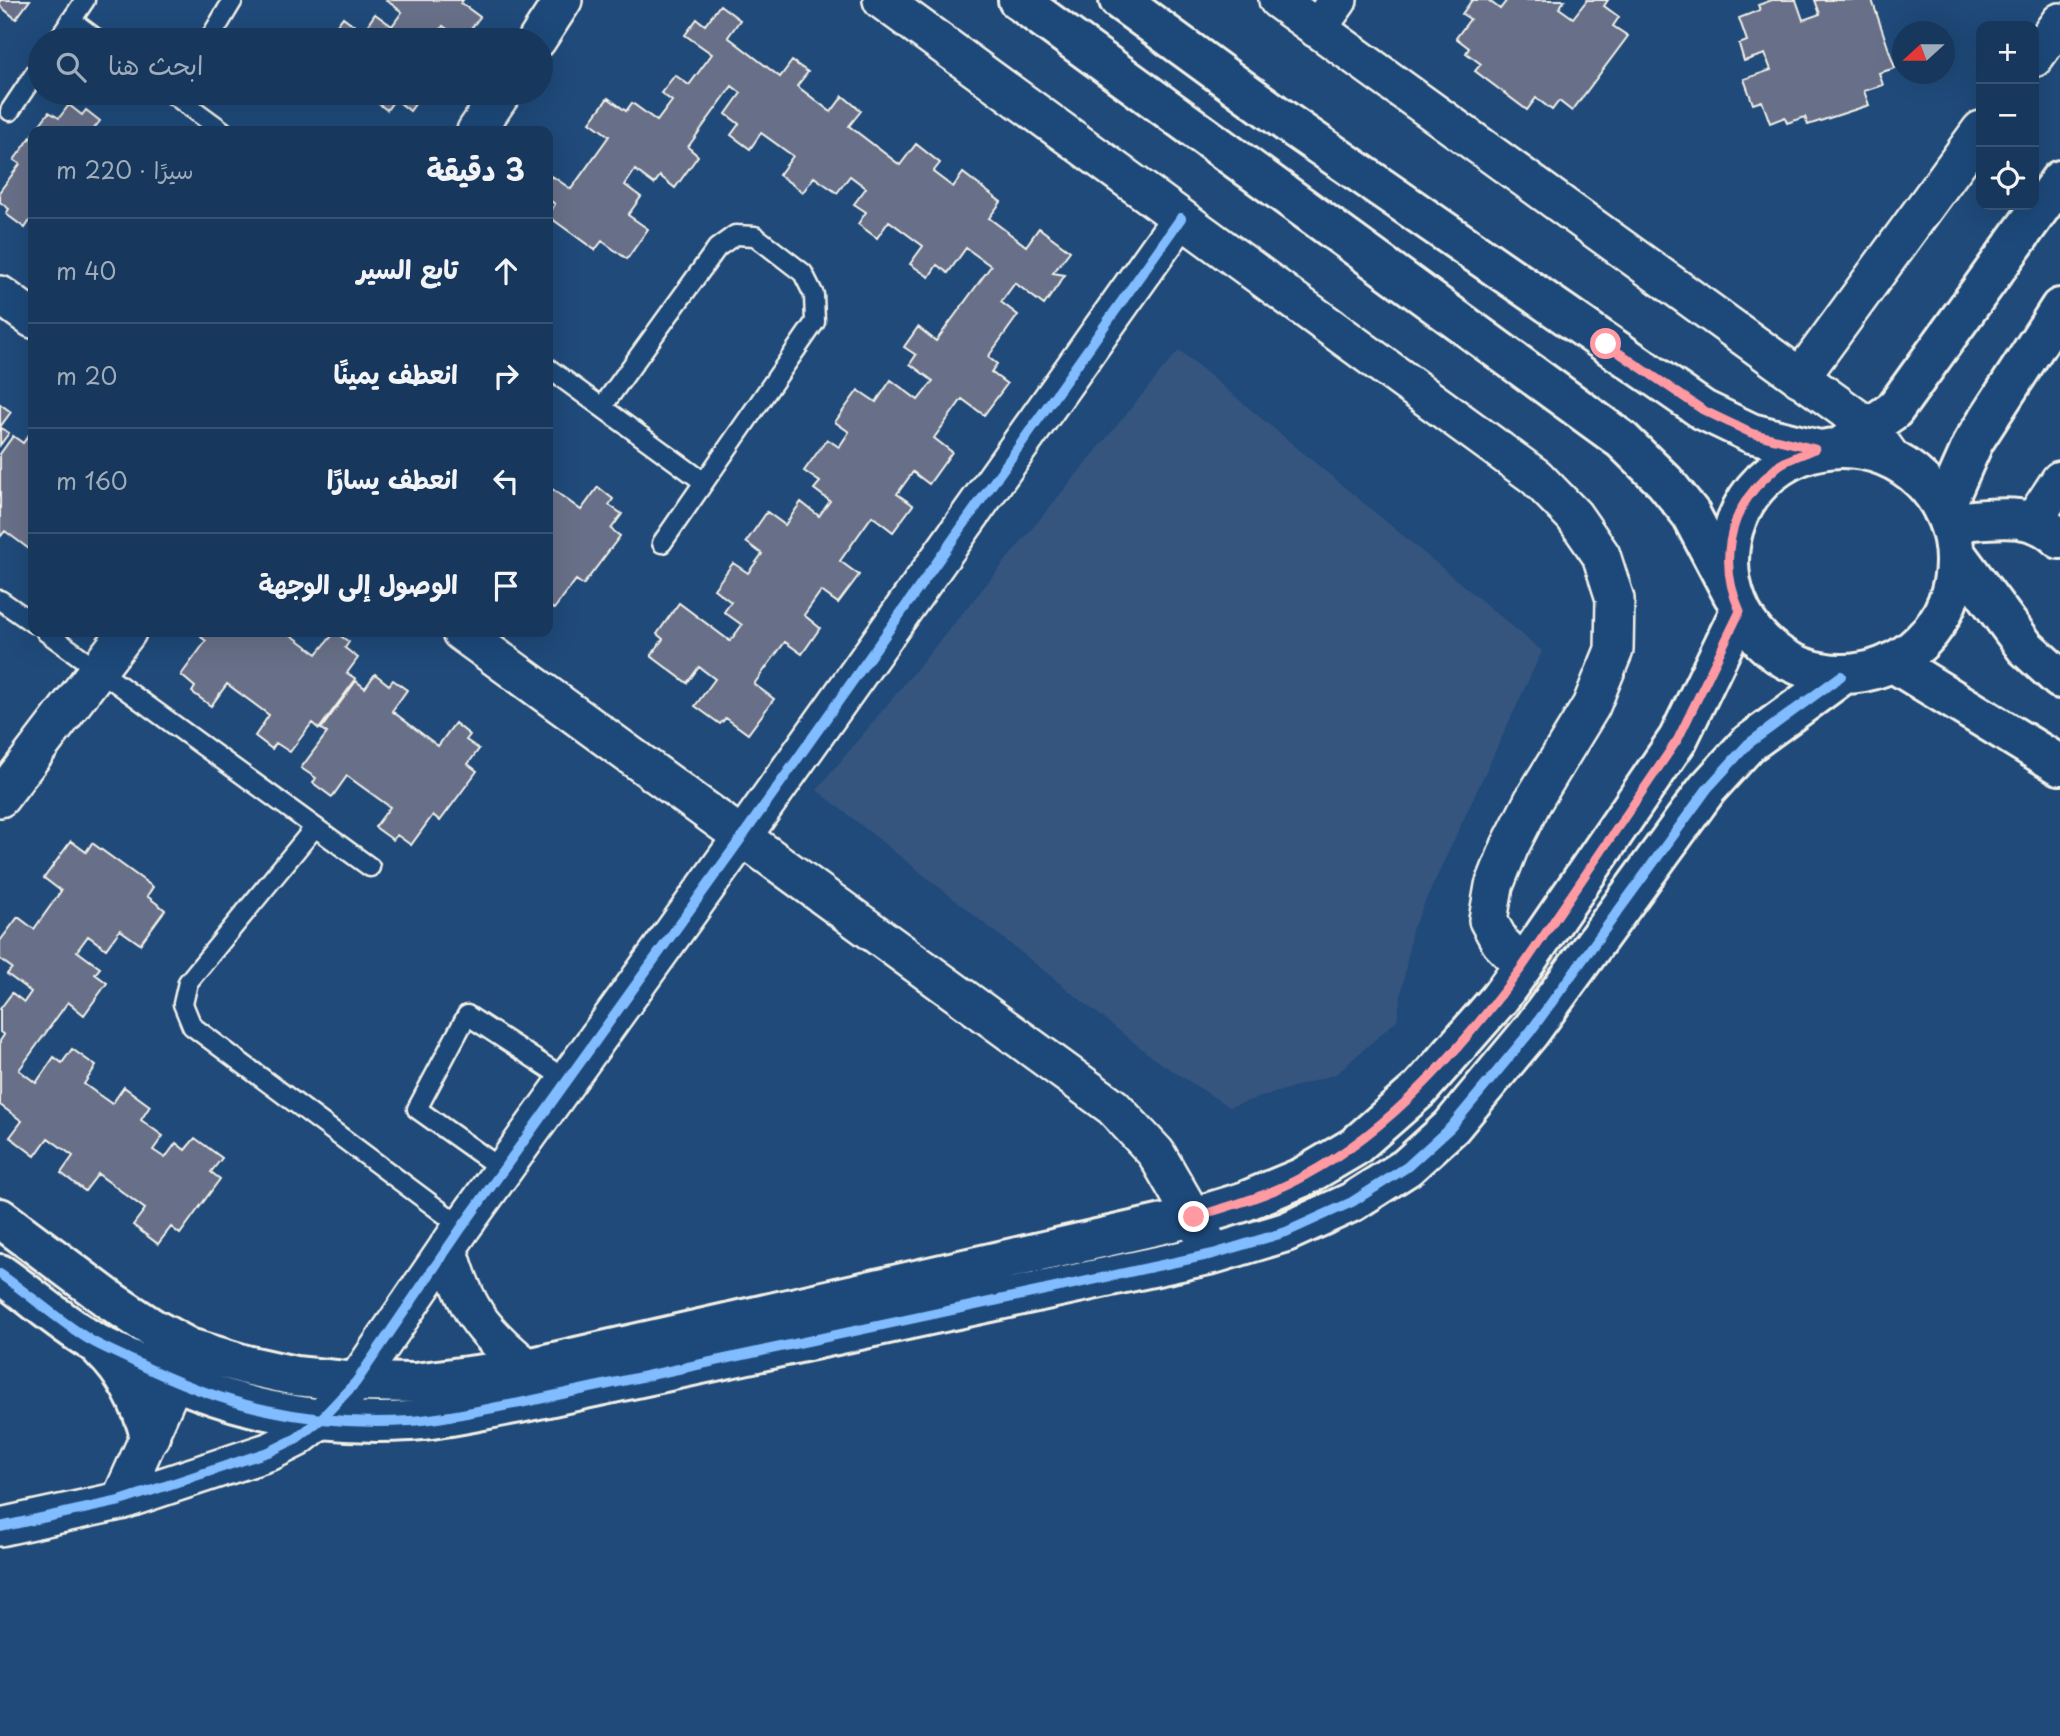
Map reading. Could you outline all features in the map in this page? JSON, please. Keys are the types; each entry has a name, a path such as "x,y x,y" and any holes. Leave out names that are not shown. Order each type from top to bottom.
{"street":[{"path":"545,28 563,0"},
{"path":"882,0 1536,477 1574,516 1601,555 1615,599 1614,650 1591,706 1533,801 1510,846 1494,886 1488,920 1500,942 1523,966"},
{"path":"1018,0 1622,440 1665,482 1690,513 1748,627 1774,653 1806,670 1841,676 1877,670 1909,654 1934,629 1952,593 1949,529 1974,441 2060,307"},
{"path":"1119,0 1289,124 1703,410 1751,433 1841,442 1892,459 1924,482 1949,529 2025,647 2060,679"},
{"path":"1278,0 1328,14 1800,378 1841,442"},
{"path":"2039,51 2060,22"},
{"path":"479,126 494,105"},
{"path":"1800,378 1976,137"},
{"path":"90,1339 182,1365 246,1365 295,1377 356,1382 415,1383 528,1368 1194,1217 1243,1202 1303,1177 1354,1147 1420,1089 1499,999 1678,739 1736,603 1727,559 1733,524 1750,492 1779,465 1841,442 1894,410 2060,180"},
{"path":"0,1527 120,1501 271,1451 296,1438 320,1420 356,1382 455,1237 1181,218"},
{"path":"0,295 28,315"},
{"path":"1949,529 2019,518 2047,530 2060,480"},
{"path":"0,798 123,637"},
{"path":"468,637 1113,1107 1156,1153 1213,1254"},
{"path":"1892,662 2060,765"},
{"path":"0,1218 111,1301 152,1328 182,1365 231,1402 320,1420 363,1423 413,1421 520,1403 1213,1254 1286,1232 1352,1202 1407,1167 1451,1127 1530,1032 1707,789 1748,744 1841,676"},
{"path":"455,1237 458,1282 475,1316 499,1345 528,1368"},
{"path":"0,1273 90,1339 122,1373 144,1414 150,1436"},
{"path":"120,1501 182,1365"}],"lane":[{"path":"66,28 85,0"},
{"path":"216,28 233,0"},
{"path":"71,20 82,28"},
{"path":"10,111 28,84"},
{"path":"189,105 216,126"},
{"path":"602,407 717,248 735,235 755,236 803,273 814,295 815,322 662,543"},
{"path":"553,372 705,482"},
{"path":"0,600 28,620"},
{"path":"53,637 370,867"},
{"path":"315,827 188,982 183,1004 192,1026 455,1237"},
{"path":"503,1170 417,1109 467,1015 567,1080"}],"shaded area":[{"path":"1179,350 1542,651 1412,930 1397,1020 1336,1074 1229,1107 1156,1060 817,790"}],"building":[{"path":"0,0 30,0 16,19 0,6"},
{"path":"386,0 463,0 461,3 480,17 471,28 366,28 375,14 392,26 402,12"},
{"path":"1472,0 1488,0 1500,9 1507,0 1565,0 1559,8 1573,18 1587,0 1608,0 1604,6 1619,17 1613,26 1628,36 1572,111 1559,101 1552,110 1536,98 1527,110 1475,71 1481,64 1466,53 1469,48 1456,38 1470,19 1462,14"},
{"path":"1772,0 1796,0 1803,20 1820,14 1815,0 1872,0 1892,59 1892,69 1879,73 1883,85 1864,91 1869,105 1808,125 1805,117 1787,123 1785,117 1770,123 1762,101 1753,104 1744,79 1771,70 1765,54 1744,61 1739,44 1747,41 1739,18 1760,10 1758,5"},
{"path":"720,5 740,20 728,37 780,77 792,61 808,72 797,86 831,112 843,96 861,111 849,126 900,165 916,144 940,163 933,172 953,187 963,173 1001,202 989,218 1026,246 1039,228 1070,251 1053,273 1065,275 1044,305 1015,283 1001,302 1018,315 988,357 997,364 991,372 1007,384 984,415 962,399 934,438 952,452 929,484 913,472 897,494 913,505 893,532 872,516 840,561 859,575 838,603 821,591 804,615 820,628 802,654 785,642 754,684 774,699 748,734 726,718 720,724 695,706 715,679 699,667 687,683 651,656 663,639 657,634 679,603 730,641 742,625 724,612 731,602 714,589 733,563 748,573 762,554 746,542 767,512 785,525 801,502 819,516 830,501 814,489 820,482 804,471 827,439 839,447 849,432 835,422 858,390 876,402 891,380 918,400 933,381 910,364 916,355 904,347 918,327 936,341 991,266 966,248 948,273 937,265 929,277 910,264 923,246 889,221 877,238 858,224 866,212 854,204 866,188 850,176 837,193 814,177 803,192 779,175 793,156 761,133 750,149 731,135 739,124 726,114 741,93 732,86 688,147 698,156 675,188 660,176 654,184 635,170 625,185 641,197 628,215 648,229 627,259 602,241 595,250 553,220 553,177 571,189 609,136 590,122 608,98 626,111 632,103 657,121 672,101 661,93 675,75 689,85 712,54 685,35 697,19 705,25"},
{"path":"343,17 358,28 335,28"},
{"path":"69,105 82,115 86,110 100,121 96,126 39,126 49,112 59,118"},
{"path":"402,105 414,105 410,111"},
{"path":"28,141 28,224 25,228 6,214 9,209 0,202 0,191 20,164 14,160"},
{"path":"0,404 11,412 0,427"},
{"path":"0,427 9,433 0,445"},
{"path":"13,436 23,443 28,436 28,548 5,531 0,537 0,454"},
{"path":"598,487 613,499 609,505 622,514 611,529 620,536 583,585 576,580 554,609 553,490 581,510"},
{"path":"201,637 294,637 317,654 331,637 342,637 349,642 345,648 358,658 347,673 356,679 319,729 312,723 290,752 276,743 272,749 255,736 269,715 227,684 211,706 192,692 195,687 181,675 206,641"},
{"path":"375,674 389,685 393,680 407,690 392,711 438,746 455,723 470,735 466,740 479,749 468,764 477,771 440,821 433,815 411,845 397,835 393,840 375,827 390,807 347,776 332,797 313,783 316,778 301,768 327,733 321,729 356,681 365,688"},
{"path":"71,841 86,852 92,843 153,887 147,896 165,910 140,944 120,930 106,949 88,936 77,951 100,968 95,974 107,983 84,1015 68,1002 19,1070 36,1083 54,1057 62,1063 72,1049 96,1066 84,1084 112,1104 124,1087 150,1106 141,1120 163,1136 153,1150 165,1158 176,1143 185,1150 195,1138 222,1158 211,1172 220,1179 180,1234 171,1227 158,1244 133,1225 145,1209 98,1174 85,1191 61,1173 73,1156 48,1138 35,1156 10,1137 22,1121 0,1105 0,1041 4,1035 0,1032 0,1009 12,993 24,1002 31,992 7,974 12,968 0,959 0,941 18,917 34,929 61,891 44,878"}],"cycle path":[{"path":"0,1527 120,1501 271,1451 297,1438 320,1420 356,1382 462,1227 1181,218"},
{"path":"0,1274 90,1340 166,1377 200,1390 233,1401 302,1417 373,1422 410,1421 520,1403 1213,1254 1286,1232 1352,1202 1407,1167 1451,1127 1530,1032 1707,789 1748,744 1841,676"}],"route":[{"path":"1194,1217 1243,1202 1303,1177 1354,1147 1420,1089 1499,999 1678,739 1740,611 1733,595 1727,559 1733,524 1750,492 1779,465 1815,449 1751,433 1703,410 1606,344"}]}
